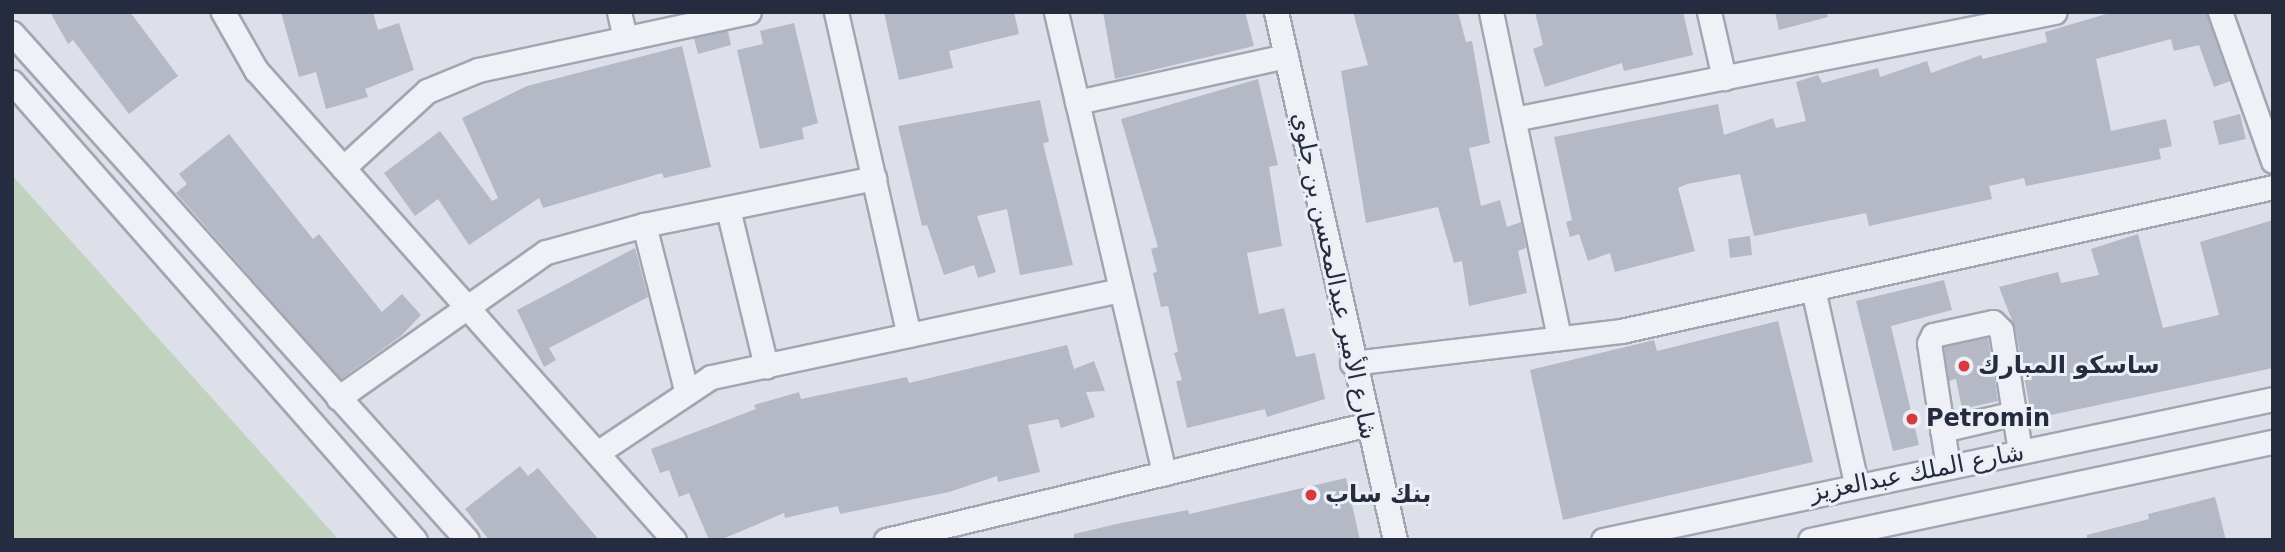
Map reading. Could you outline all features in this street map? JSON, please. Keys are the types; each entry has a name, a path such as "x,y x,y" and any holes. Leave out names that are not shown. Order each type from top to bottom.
{"street":[{"path":"223,12 256,70 674,540"},
{"path":"619,12 625,38"},
{"path":"343,168 427,91 478,70 749,12"},
{"path":"836,12 909,335"},
{"path":"1056,12 1164,474"},
{"name":"شارع الأمير عبدالمحسن بن جلوي","path":"1276,12 1366,425 1395,540"},
{"path":"1491,12 1559,338"},
{"path":"1709,12 1724,78"},
{"path":"1514,119 1724,78 2010,16 2055,12"},
{"path":"2220,12 2273,161"},
{"path":"12,33 467,540"},
{"path":"1077,102 1286,56"},
{"path":"12,82 415,540"},
{"path":"338,398 546,252 644,225 874,178"},
{"path":"1353,363 1621,331 2273,187"},
{"path":"728,209 766,366"},
{"path":"644,225 686,390"},
{"path":"1813,289 1856,483"},
{"path":"597,453 686,390 711,377 1121,290"},
{"path":"1948,467 1929,343 1933,335 1993,322 2001,330 2020,452"},
{"name":"شارع الملك عبدالعزيز","path":"1603,540 1856,483 1948,467 2273,399"},
{"path":"1942,430 2015,413"},
{"path":"886,540 912,537 1366,425"},
{"name":"شارع الملك عبدالعزيز","path":"1810,540 2273,442"}],"green space":[{"path":"12,175 339,540 12,540"}],"building":[{"path":"50,12 130,12 178,76 129,114 73,40 68,44"},
{"path":"281,12 373,12 378,30 399,23 414,70 365,89 368,97 326,109 316,72 299,77"},
{"path":"884,12 1014,12 1019,34 949,51 953,68 899,80"},
{"path":"1103,12 1245,12 1254,46 1115,79"},
{"path":"1353,12 1458,12 1466,42 1472,41 1490,143 1469,148 1481,206 1500,200 1507,227 1521,222 1526,248 1518,251 1527,293 1469,306 1462,261 1454,263 1438,207 1366,223 1341,71 1368,65"},
{"path":"1535,12 1683,12 1693,55 1624,71 1622,63 1545,87 1533,49 1543,45"},
{"path":"1775,12 1827,12 1828,17 1779,30"},
{"path":"2113,12 2206,12 2230,81 2214,87 2199,45 2174,51 2171,39 2096,59 2111,131 2166,119 2172,146 2159,149 2161,159 2026,186 2024,178 1989,186 1992,199 1869,226 1866,213 1754,236 1740,174 1687,184 1678,188 1695,251 1615,272 1610,253 1588,261 1579,234 1570,237 1566,222 1572,220 1554,137 1718,104 1724,135 1773,118 1776,128 1806,121 1796,82 1818,75 1822,83 1878,68 1880,77 1927,61 1931,73 1981,55 1983,59 2047,42 2045,32"},
{"path":"794,23 818,123 802,128 804,139 760,149 737,50 763,44 760,31"},
{"path":"728,31 731,45 698,54 694,38"},
{"path":"682,46 711,167 664,178 662,173 543,208 539,198 469,245 438,199 415,216 384,173 440,131 492,201 498,198 462,118 527,86"},
{"path":"1258,79 1278,165 1269,167 1282,246 1247,253 1259,314 1284,308 1296,357 1315,353 1325,399 1267,417 1265,409 1187,428 1176,381 1182,380 1174,353 1178,352 1168,306 1161,307 1153,273 1157,272 1151,249 1158,247 1121,119"},
{"path":"1040,100 1049,142 1043,143 1073,265 1020,275 1007,209 977,216 996,272 978,278 974,265 944,275 927,225 922,226 898,126"},
{"path":"2240,114 2246,139 2219,145 2213,121"},
{"path":"229,134 313,239 319,234 382,312 402,294 421,315 401,336 341,379 176,193 187,184 179,174"},
{"path":"2273,220 2273,368 2032,419 2015,328 1999,287 2058,272 2061,283 2099,275 2091,249 2138,234 2163,328 2219,315 2200,242"},
{"path":"1750,236 1752,255 1730,258 1728,239"},
{"path":"635,248 648,297 549,348 556,360 544,367 517,310"},
{"path":"1944,280 1952,310 1891,326 1919,445 1893,451 1856,301"},
{"path":"1778,321 1813,462 1563,520 1530,370 1654,340 1657,351"},
{"path":"1988,337 1998,401 1962,409 1956,379 1949,381 1944,347"},
{"path":"1067,345 1074,369 1094,361 1105,391 1086,392 1095,417 1061,428 1058,419 1028,425 1040,472 998,482 997,476 949,492 840,514 838,506 785,518 784,513 720,540 709,540 689,493 679,497 669,470 660,473 651,449 756,409 754,405 799,392 801,399 907,377 909,383"},
{"path":"520,466 528,476 538,468 599,540 489,540 465,509"},
{"name":"بنك ساب","path":"1346,478 1360,540 1074,540 1074,534 1121,523 1188,510 1189,514"},
{"path":"2215,497 2226,540 2087,540 2087,535 2149,519 2148,514"}],"place":[{"name":"ساسكو المبارك","path":"1964,366"},
{"name":"Petromin","path":"1912,419"},
{"name":"بنك ساب","path":"1311,495"}]}
